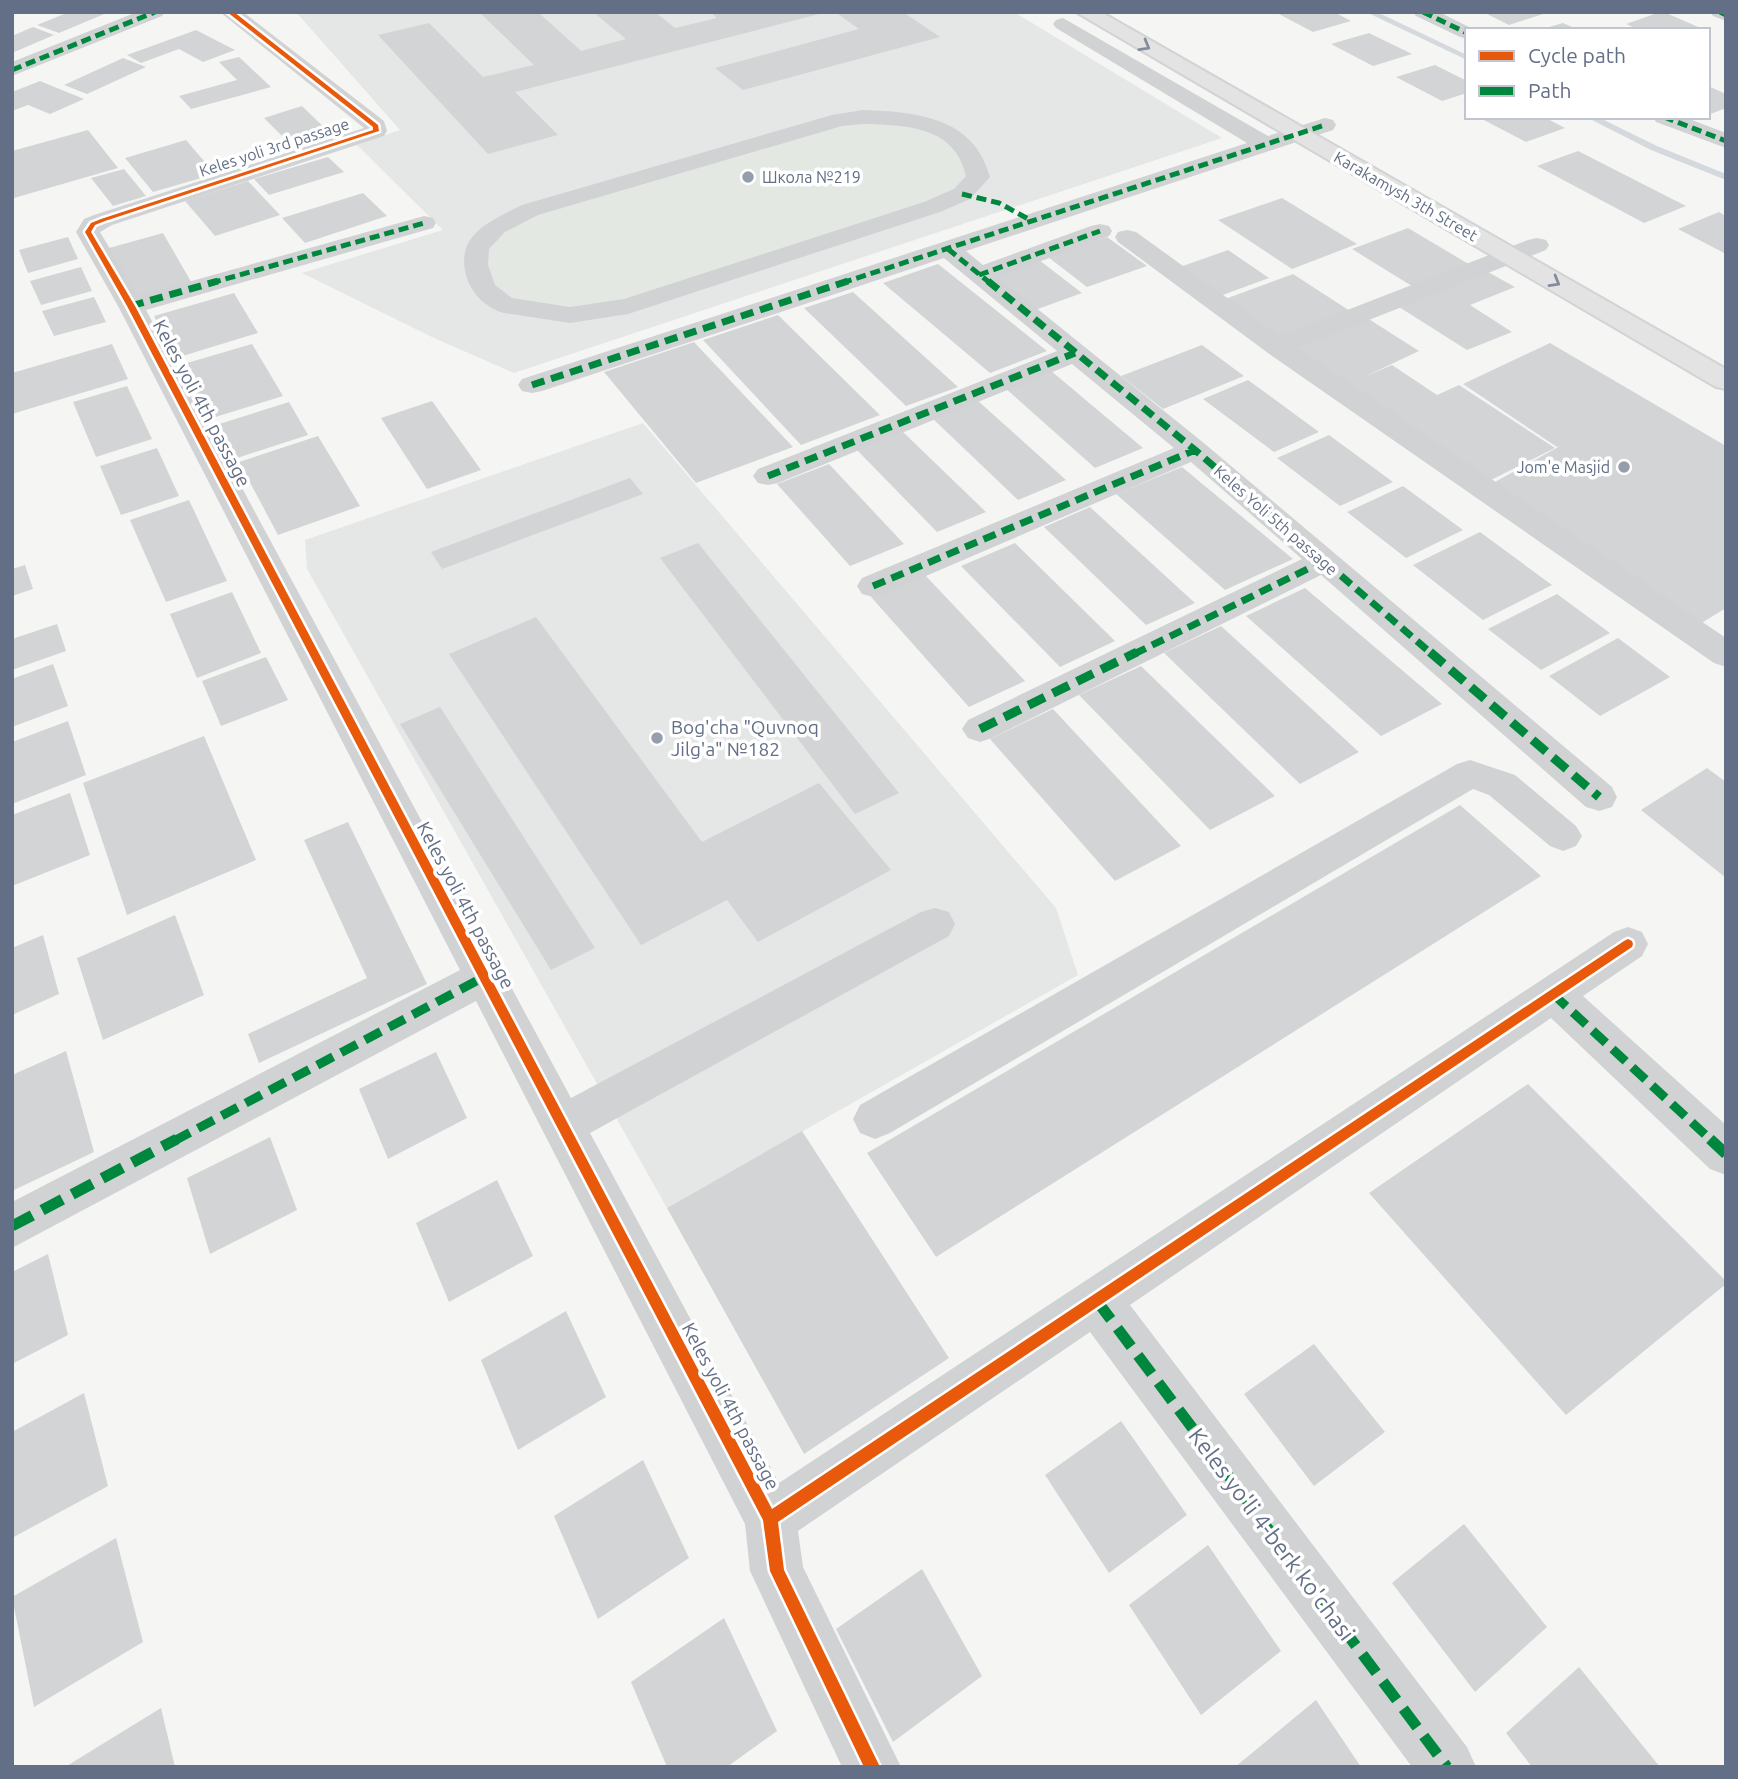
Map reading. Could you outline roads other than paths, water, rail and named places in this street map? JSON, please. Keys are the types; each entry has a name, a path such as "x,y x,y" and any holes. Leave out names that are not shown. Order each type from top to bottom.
{"main road":[{"name":"Karakamysh 3th Street","path":"1086,12 1298,134 1511,244 1726,381"},
{"name":"Karakamysh 3th Street","path":"1124,12 1431,185"},
{"path":"1537,245 1560,258"}],"street":[{"path":"12,70 155,12"},
{"name":"Keles yoli 3rd passage","path":"131,306 88,232 93,224 376,131 376,126 230,12"},
{"path":"1423,12 1465,32"},
{"path":"1720,12 1726,15"},
{"path":"1063,24 1266,145"},
{"path":"863,117 894,117 928,123 960,141 977,162 978,177 962,194 932,207 628,306 601,312 570,315 504,305 485,289 475,265 477,247 496,227 530,210 840,120 863,117"},
{"path":"1669,119 1726,141"},
{"path":"532,385 1325,125"},
{"path":"131,306 424,223"},
{"path":"979,275 1113,234 1486,487 1726,655"},
{"path":"1277,347 1511,244 1537,245"},
{"name":"Keles Yoli 5th passage","path":"948,249 1195,450 1495,711 1599,797"},
{"name":"Keles yoli 4th passage","path":"131,306 770,1519"},
{"path":"768,476 1075,353"},
{"path":"873,586 1195,450"},
{"path":"980,729 1324,561"},
{"path":"875,1119 1470,774 1502,785 1563,836"},
{"path":"563,1125 935,924"},
{"path":"872,1767 777,1571 770,1519 1628,944"},
{"path":"12,1226 484,977"},
{"path":"1553,994 1726,1154"},
{"name":"Keles yo'li 4-berk ko'chasi","path":"1097,1301 1447,1767"}],"waterway":[{"path":"1370,12 1465,57"},
{"path":"1594,119 1654,148 1726,177"}],"place":[{"name":"Школа №219","path":"748,177"},
{"name":"Jom'e Masjid","path":"1624,467"},
{"name":"Bog'cha \"Quvnoq Jilg'a\" №182","path":"657,738"}]}
